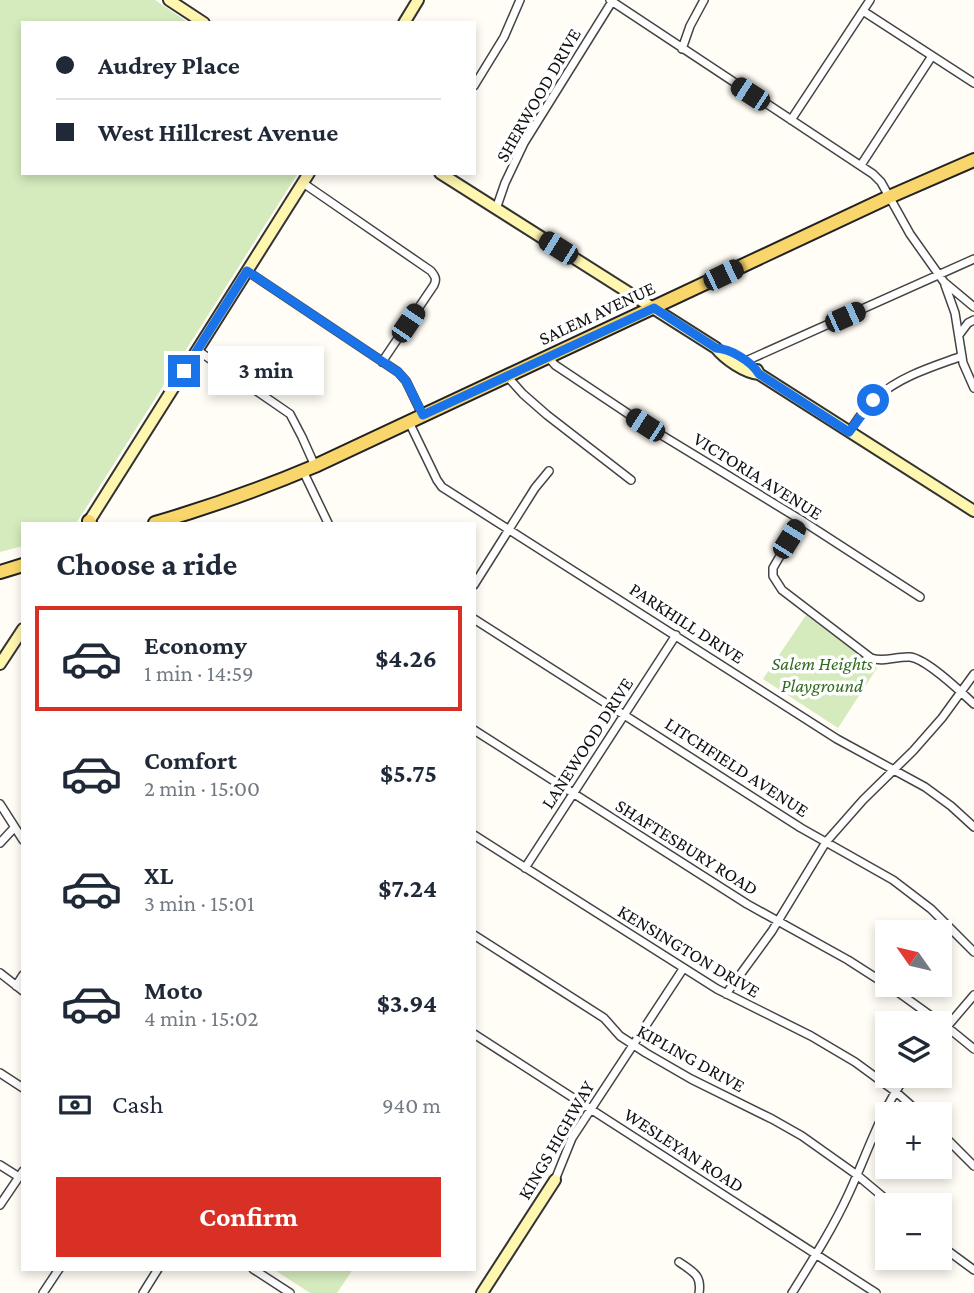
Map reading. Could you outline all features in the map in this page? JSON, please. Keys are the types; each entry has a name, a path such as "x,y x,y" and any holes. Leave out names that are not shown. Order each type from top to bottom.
{"main road":[{"path":"169,0 201,21"},
{"path":"405,21 418,0"},
{"name":"SALEM AVENUE","path":"158,522 217,504 309,468 889,197 974,160"},
{"path":"443,175 654,308 751,373 759,374 974,511"},
{"path":"89,522 306,178"},
{"path":"716,348 725,349 746,361 755,367 759,374"},
{"path":"0,572 21,566"},
{"path":"0,664 18,644"},
{"name":"KINGS HIGHWAY","path":"482,1293 555,1180"}],"street":[{"path":"476,83 504,37 520,0"},
{"path":"612,0 861,165 881,181 910,234 941,279 953,304 962,356 974,388"},
{"name":"SHERWOOD DRIVE","path":"496,209 511,169 529,133 612,0"},
{"path":"682,48 704,0"},
{"path":"791,120 870,0"},
{"path":"863,12 974,83"},
{"path":"861,165 932,56"},
{"path":"306,178 435,276 434,285 382,362"},
{"path":"746,361 941,279 974,259"},
{"path":"247,271 398,372 406,381 423,415"},
{"path":"941,279 974,307"},
{"path":"959,335 968,323 974,320"},
{"path":"197,350 290,414 302,436 309,468 328,522"},
{"name":"VICTORIA AVENUE","path":"547,356 555,365 645,425 801,520 920,597"},
{"path":"849,432 873,400 890,387 962,356"},
{"path":"507,376 547,415 631,480"},
{"name":"PARKHILL DRIVE","path":"409,422 439,484 837,739 915,781 974,827"},
{"path":"476,582 535,488 549,471"},
{"path":"801,520 773,568 774,576 782,590 871,658 916,659 974,704"},
{"name":"LITCHFIELD AVENUE","path":"476,620 801,828 875,869 915,896 950,926 974,952"},
{"name":"LANEWOOD DRIVE","path":"526,868 676,635"},
{"path":"726,994 778,922 826,842 942,718 974,674"},
{"name":"SHAFTESBURY ROAD","path":"476,731 778,922 875,977"},
{"path":"0,804 21,837"},
{"path":"0,843 14,828"},
{"name":"KENSINGTON DRIVE","path":"476,836 683,969 726,994 825,1043 907,1102"},
{"name":"KIPLING DRIVE","path":"476,936 604,1018 620,1036 633,1045 691,1079 786,1126 828,1153 878,1193"},
{"name":"KINGS HIGHWAY","path":"555,1180 568,1146 683,969"},
{"path":"0,973 19,988"},
{"path":"952,1021 974,995"},
{"name":"SHAFTESBURY ROAD","path":"906,998 925,1011"},
{"name":"SHAFTESBURY ROAD","path":"952,1031 974,1049"},
{"name":"WESLEYAN ROAD","path":"476,1035 876,1293"},
{"path":"0,1073 21,1087"},
{"path":"792,1293 831,1228 875,1130 898,1088"},
{"path":"952,1144 974,1166"},
{"path":"0,1165 21,1174 0,1205"},
{"path":"952,1254 974,1270"},
{"path":"679,1262 696,1275 700,1283 699,1293"},
{"path":"43,1293 58,1271"},
{"path":"143,1293 157,1271"},
{"path":"256,1271 290,1293"}],"green space":[{"path":"0,0 155,0 186,21 21,21 21,175 297,175 77,522 21,522 21,547 0,552"},
{"name":"Salem Heights Playground","path":"806,615 877,668 838,728 763,679"},
{"path":"276,1271 352,1271 337,1293 310,1293"}],"route":[{"path":"184,371 247,271 398,372 406,381 423,415 654,308 716,348 725,349 746,361 755,367 759,374 849,432 873,400"}]}
